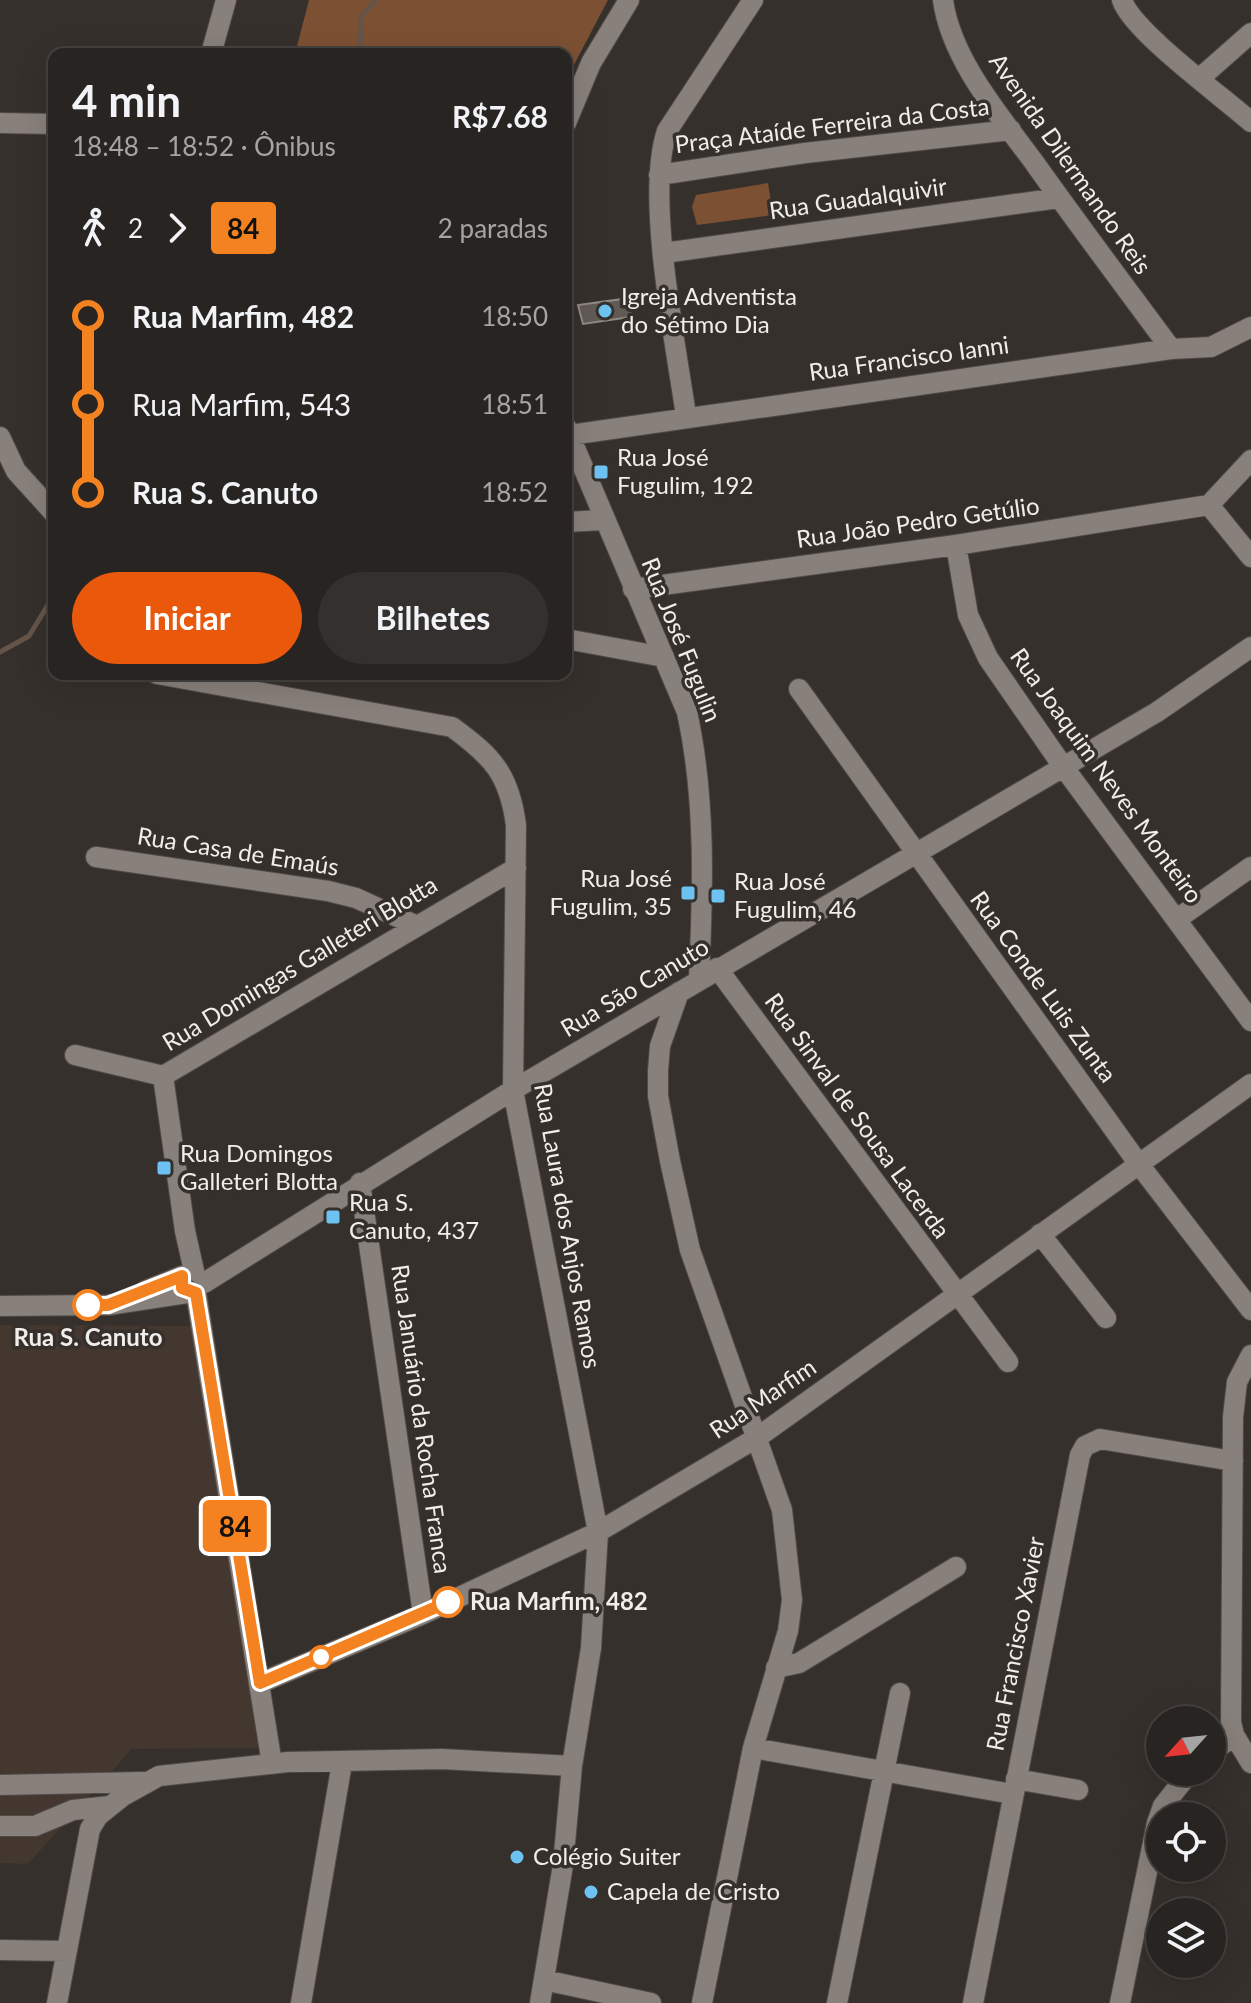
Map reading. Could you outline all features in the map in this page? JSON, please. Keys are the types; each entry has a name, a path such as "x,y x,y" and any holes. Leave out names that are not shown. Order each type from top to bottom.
{"street":[{"path":"213,48 226,0"},
{"path":"572,109 591,63 629,0"},
{"path":"686,416 664,253 660,153 667,131 753,0"},
{"name":"Avenida Dilermando Reis","path":"943,0 945,17 965,61 1059,198 1171,349"},
{"path":"1122,0 1125,9 1143,29 1251,122"},
{"path":"1200,78 1251,33"},
{"path":"0,123 48,124"},
{"name":"Praça Ataíde Ferreira da Costa","path":"659,175 805,153 1011,130"},
{"name":"Rua Guadalquivir","path":"664,253 1059,198"},
{"name":"Rua Francisco Ianni","path":"572,430 1171,349 1211,347 1251,327"},
{"path":"0,437 16,471 48,506"},
{"name":"Rua José Fugulin","path":"572,441 687,712 695,751 701,840 699,979"},
{"path":"1251,460 1209,505 1251,557"},
{"name":"Rua João Pedro Getúlio","path":"633,589 956,545 1209,505"},
{"path":"572,522 603,520"},
{"name":"Rua Joaquim Neves Monteiro","path":"956,545 968,615 980,644 1062,765 1251,1021"},
{"path":"572,640 664,657"},
{"name":"Rua São Canuto","path":"0,1306 108,1305 193,1280 253,1254 360,1183 513,1090 1157,712 1251,647"},
{"name":"Rua Laura dos Anjos Ramos","path":"190,680 452,727 486,752 500,771 512,797 516,868 513,1090 598,1532 591,1648 572,1766 563,1865 540,2003"},
{"name":"Rua Conde Luis Zunta","path":"799,689 1138,1163 1243,1284 1251,1310"},
{"name":"Rua Casa de Emaús","path":"96,857 328,891 356,898 415,925"},
{"path":"1177,919 1251,867"},
{"name":"Rua Domingas Galleteri Blotta","path":"272,1764 185,1231 163,1076 516,868"},
{"name":"Rua Sinval de Sousa Lacerda","path":"717,968 955,1295 1008,1362"},
{"path":"679,992 660,1046 658,1096 690,1250 782,1510 792,1600 788,1631 753,1748 702,2003"},
{"path":"75,1055 163,1076"},
{"name":"Rua Marfim","path":"260,1683 423,1614 598,1532 758,1437 1251,1084"},
{"name":"Rua Januário da Rocha Franca","path":"360,1183 423,1614"},
{"path":"1040,1234 1106,1318"},
{"path":"1251,1355 1237,1382 1230,1620 1234,1735 1251,1763"},
{"name":"Rua Francisco Xavier","path":"973,2003 1080,1455 1085,1446 1100,1439 1233,1461"},
{"path":"776,1668 799,1663 956,1567"},
{"path":"837,2003 900,1693"},
{"path":"1226,1742 1234,1735"},
{"path":"753,1748 883,1771 1078,1790"},
{"path":"0,1785 151,1779 272,1764 442,1759 572,1766"},
{"path":"301,2003 342,1763"},
{"path":"57,2003 90,1829 98,1816 110,1806 151,1779"},
{"path":"1120,2003 1157,1823 1163,1806 1179,1786"},
{"path":"0,1826 35,1826 73,1810 110,1806"},
{"path":"0,1950 66,1951"},
{"path":"544,1980 651,2003"}],"shaded area":[{"path":"309,0 608,0 572,69 572,48 297,48"},
{"path":"768,183 773,215 697,225 692,207 696,195"},
{"path":"0,1325 193,1326 258,1748 132,1749 28,1864 0,1863"}],"building":[{"name":"Igreja Adventista do Sétimo Dia","path":"630,298 631,317 583,324 578,305"}],"waterway":[{"path":"360,48 361,17 376,0"},
{"path":"0,652 29,636 48,605"}],"bus line":[{"name":"84","path":"88,1305 108,1305 182,1276 182,1288 187,1293 196,1293 260,1683 448,1602"}],"place":[{"name":"Igreja Adventista do Sétimo Dia","path":"605,311"},
{"name":"Rua José Fugulim, 192","path":"601,472"},
{"name":"Rua José Fugulim, 35","path":"688,893"},
{"name":"Rua José Fugulim, 46","path":"718,896"},
{"name":"Rua Domingos Galleteri Blotta","path":"164,1168"},
{"name":"Rua S. Canuto, 437","path":"333,1217"},
{"name":"Rua S. Canuto","path":"88,1305"},
{"name":"Rua Marfim, 482","path":"448,1602"},
{"name":"Colégio Suiter","path":"517,1857"},
{"name":"Capela de Cristo","path":"591,1892"}]}
